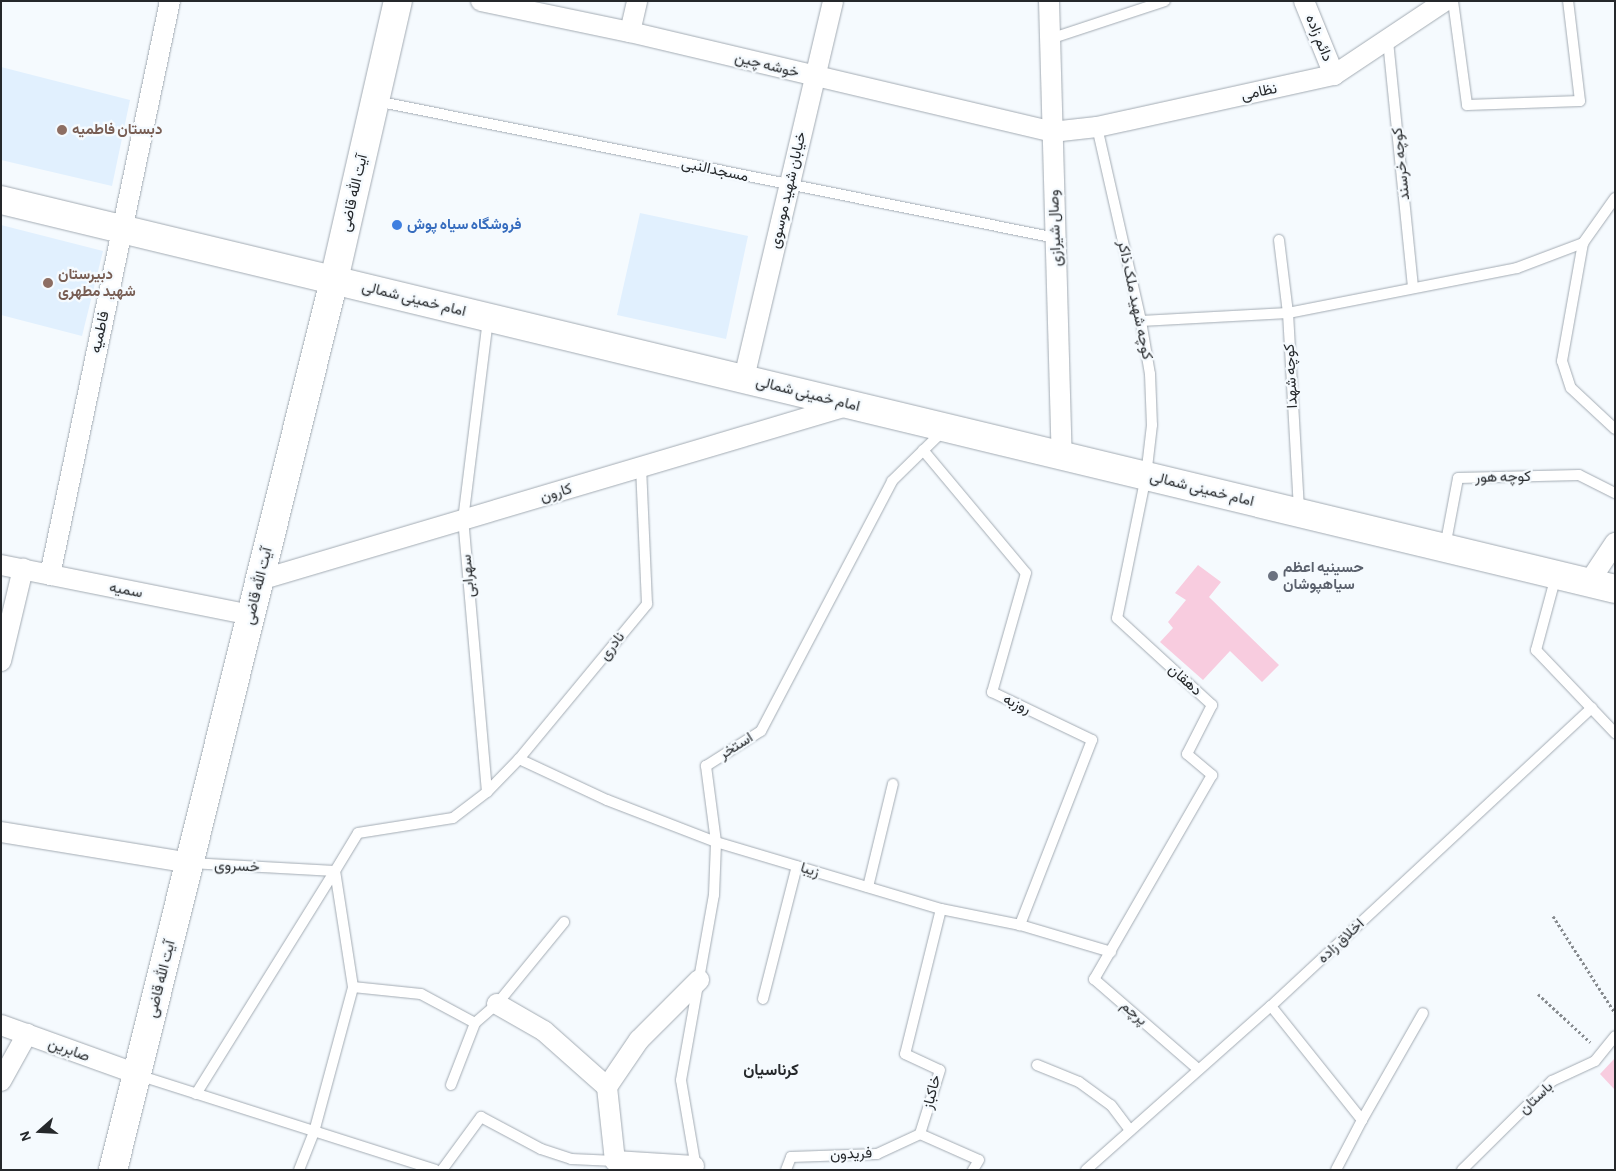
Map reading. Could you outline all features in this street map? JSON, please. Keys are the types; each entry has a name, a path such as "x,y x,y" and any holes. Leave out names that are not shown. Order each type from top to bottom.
{"main road":[{"name":"آیت الله قاضی","path":"113,1170 334,280 398,1"},
{"name":"امام خمینی شمالی","path":"1,200 1602,586"}],"street":[{"name":"فاطمیه","path":"50,575 170,1"},
{"name":"خوشه چین","path":"481,1 630,32 1052,132"},
{"path":"630,32 637,1"},
{"name":"خیابان شهید موسوی","path":"744,378 833,1"},
{"name":"وصال شیرازی","path":"1048,1 1062,455"},
{"name":"دائم زاده","path":"1304,1 1334,75"},
{"name":"نظامی","path":"1052,132 1097,127 1334,75 1388,41 1445,1"},
{"name":"کارون","path":"260,580 852,405"},
{"path":"1602,586 1615,543"},
{"name":"سمیه","path":"1,565 251,615"},
{"path":"1,661 23,570"},
{"name":"خسروی","path":"1,832 190,863"},
{"path":"696,1168 615,1161 607,1087 639,1040 699,980"},
{"path":"497,1004 544,1031 607,1087"},
{"name":"صابرین","path":"1,1025 138,1074"},
{"path":"1,1081 27,1034"}],"lane":[{"path":"1050,39 1166,1"},
{"path":"1453,1 1467,105 1580,102 1568,1"},
{"name":"کوچه خرسند","path":"1388,41 1413,288"},
{"name":"مسجدالنبی","path":"375,101 789,186 1056,238"},
{"name":"کوچه شهید ملک ذاکر","path":"1097,127 1141,321 1150,374 1152,425 1146,476"},
{"path":"1615,198 1583,242 1562,361 1571,388 1615,429"},
{"name":"کوچه شهدا","path":"1279,240 1288,313 1299,512"},
{"path":"1141,321 1288,313 1517,268 1583,242"},
{"name":"سهرابی","path":"488,317 463,520 488,792"},
{"name":"استخر","path":"696,1168 682,1080 714,896 716,842 706,766 761,731 892,481 946,427"},
{"name":"روزبه","path":"923,450 1026,572 992,692 1092,740 1020,925"},
{"name":"نادری","path":"488,792 519,759 647,604 641,467"},
{"name":"کوچه هور","path":"1445,548 1458,478 1579,475 1615,493"},
{"name":"دهقان","path":"1112,952 1212,775 1187,754 1212,705 1117,618 1146,476"},
{"path":"1556,574 1536,650 1615,733"},
{"name":"اخلاق زاده","path":"1086,1170 1198,1068 1272,1006 1592,708"},
{"name":"زیبا","path":"519,759 607,800 716,842 941,910 1020,925 1112,952"},
{"path":"868,887 893,784"},
{"path":"196,1094 358,833 453,818 488,792"},
{"name":"خسروی","path":"190,863 335,871"},
{"path":"763,999 797,866"},
{"path":"299,1170 314,1132 354,987 335,871"},
{"name":"خاکباز","path":"920,1134 940,1070 905,1054 941,910"},
{"path":"450,1085 475,1022 497,1004 564,922"},
{"name":"پرچم","path":"1112,952 1094,979 1198,1068"},
{"path":"354,987 421,994 475,1022"},
{"path":"1272,1006 1362,1120"},
{"path":"1336,1170 1423,1013"},
{"name":"باستان","path":"1462,1170 1552,1081 1595,1061 1615,1036"},
{"path":"1037,1065 1079,1082 1110,1105 1130,1130"},
{"path":"138,1074 435,1170"},
{"path":"442,1170 481,1117 541,1149 571,1159 615,1161"},
{"path":"920,1134 979,1160 973,1170"},
{"name":"فریدون","path":"786,1170 791,1157 877,1154 920,1134"}],"path":[{"path":"1554,916 1615,1013"},
{"path":"1538,994 1602,1052"}],"shaded area":[{"name":"دبستان فاطمیه","path":"1,67 130,100 112,186 1,160"},
{"path":"640,213 748,236 726,339 617,315"},
{"name":"دبیرستان شهید مطهری","path":"1,225 103,251 82,336 1,315"}],"building":[{"path":"1198,565 1221,582 1209,597 1279,665 1262,682 1230,651 1203,680 1160,642 1173,628 1168,622 1186,600 1175,593"},
{"path":"1615,1058 1615,1090 1600,1074"}],"place":[{"name":"دبستان فاطمیه","path":"62,130"},
{"name":"فروشگاه سیاه پوش","path":"397,225"},
{"name":"دبیرستان شهید مطهری","path":"48,283"},
{"name":"حسینیه اعظم سیاهپوشان","path":"1273,576"}],"district":[{"name":"کرناسیان","path":"771,1070"}]}
